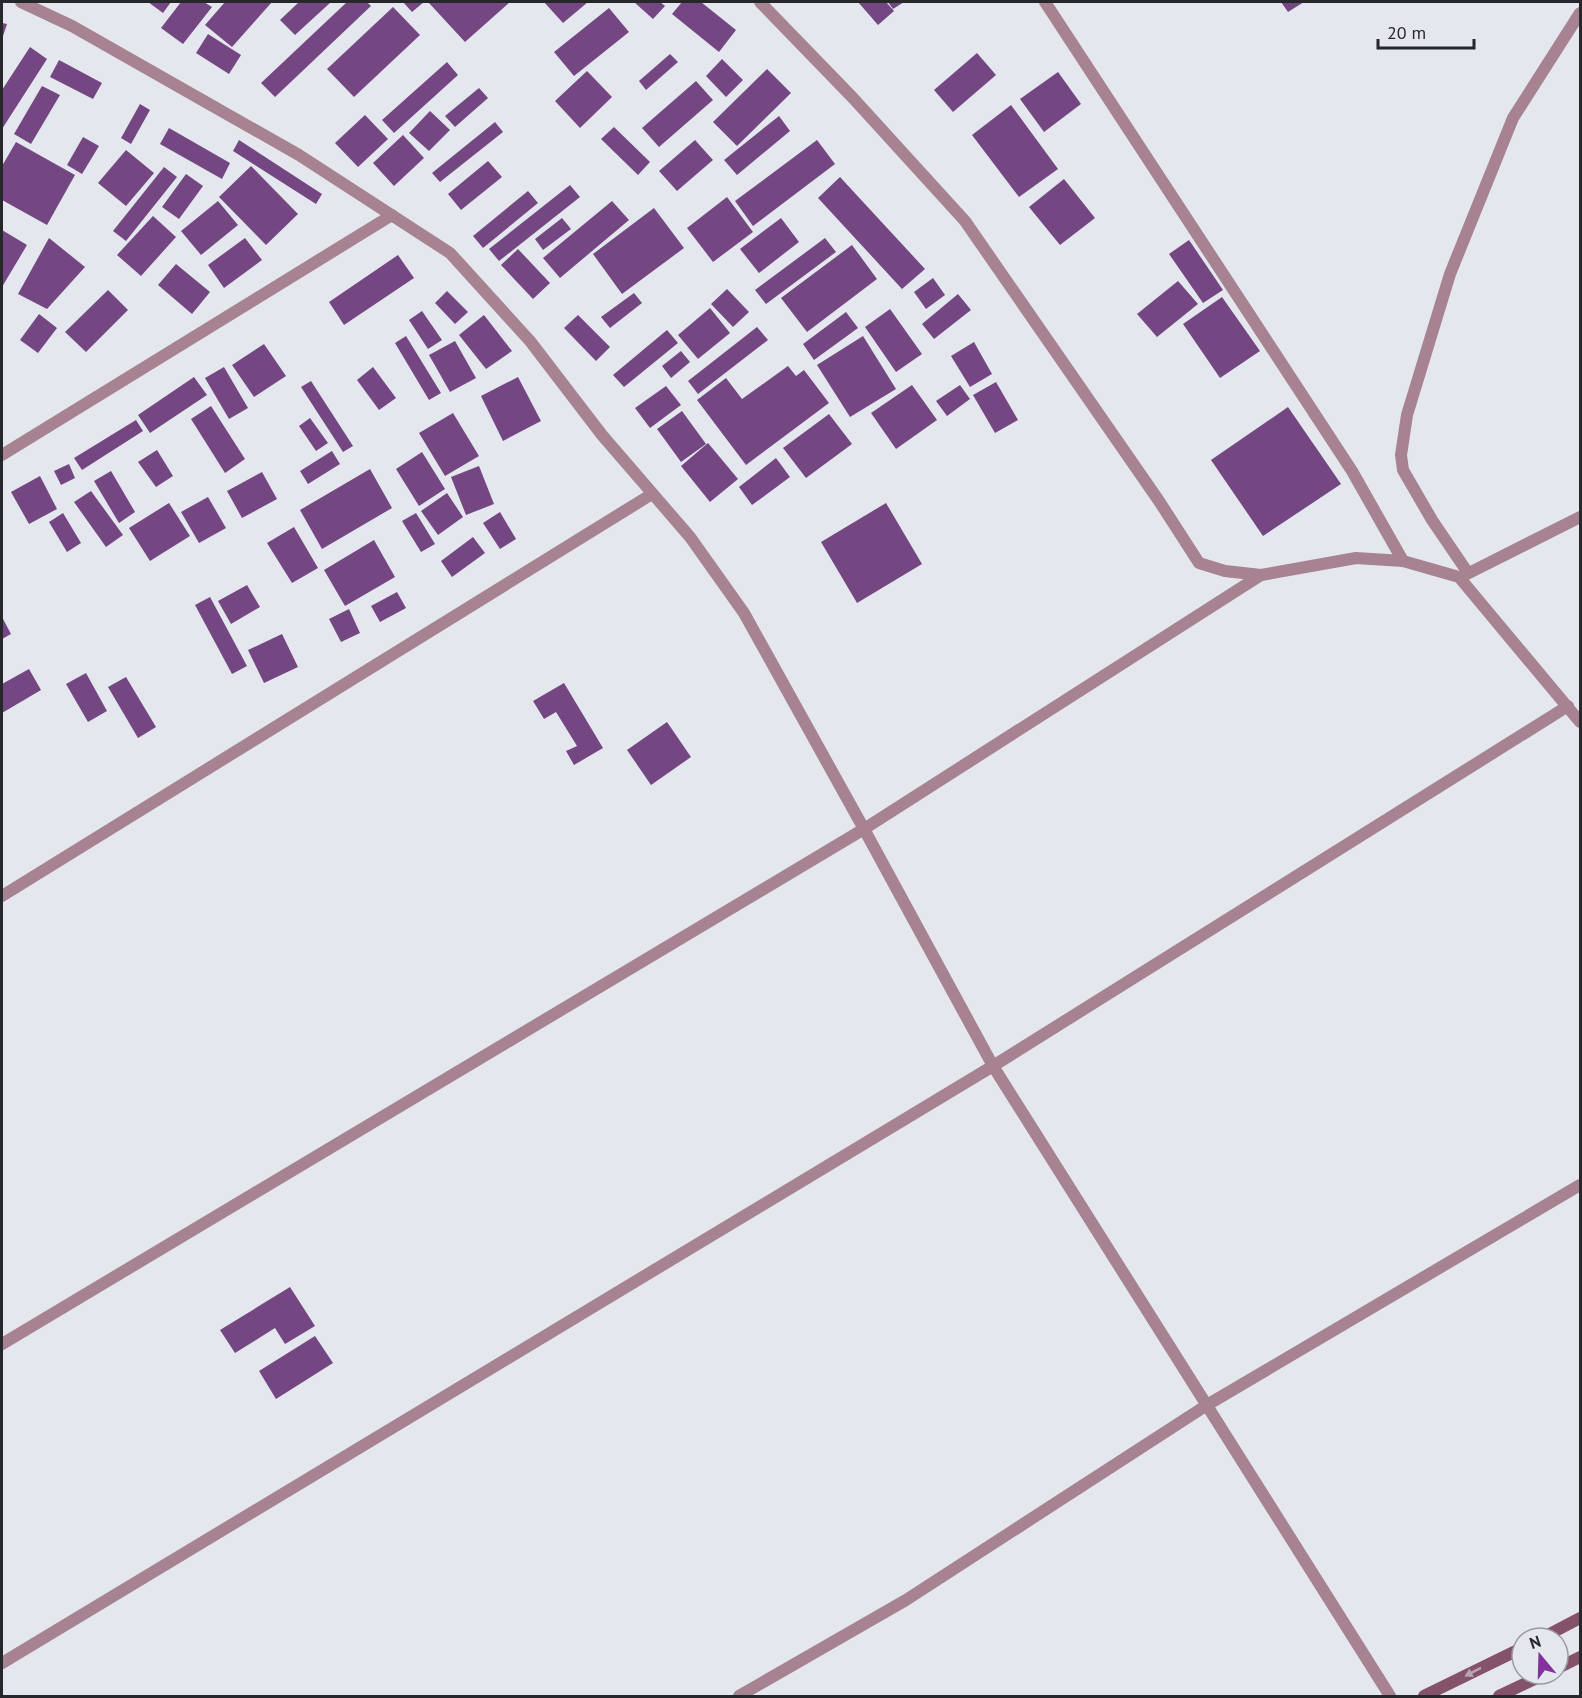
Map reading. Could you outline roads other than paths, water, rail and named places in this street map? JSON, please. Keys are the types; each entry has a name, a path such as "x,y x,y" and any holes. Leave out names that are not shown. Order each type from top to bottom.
{"main road":[{"path":"1565,1626 1581,1618"},
{"path":"1424,1696 1510,1654"},
{"path":"1499,1696 1520,1686"}],"street":[{"path":"21,2 72,26 299,155 450,253 530,341 602,435 690,537 744,614 993,1066 1390,1696"},
{"path":"760,2 853,98 965,221 1159,501 1199,563 1225,571 1261,575 1356,558 1403,561 1464,575 1581,517"},
{"path":"1045,2 1352,471 1403,561"},
{"path":"1581,13 1513,118 1450,274 1407,415 1401,455 1403,470 1464,575 1581,722"},
{"path":"3,452 392,215"},
{"path":"2,896 652,494"},
{"path":"2,1344 864,829 1261,575"},
{"path":"2,1663 993,1066 1568,706"},
{"path":"739,1696 906,1600 1207,1405 1581,1185"}]}
